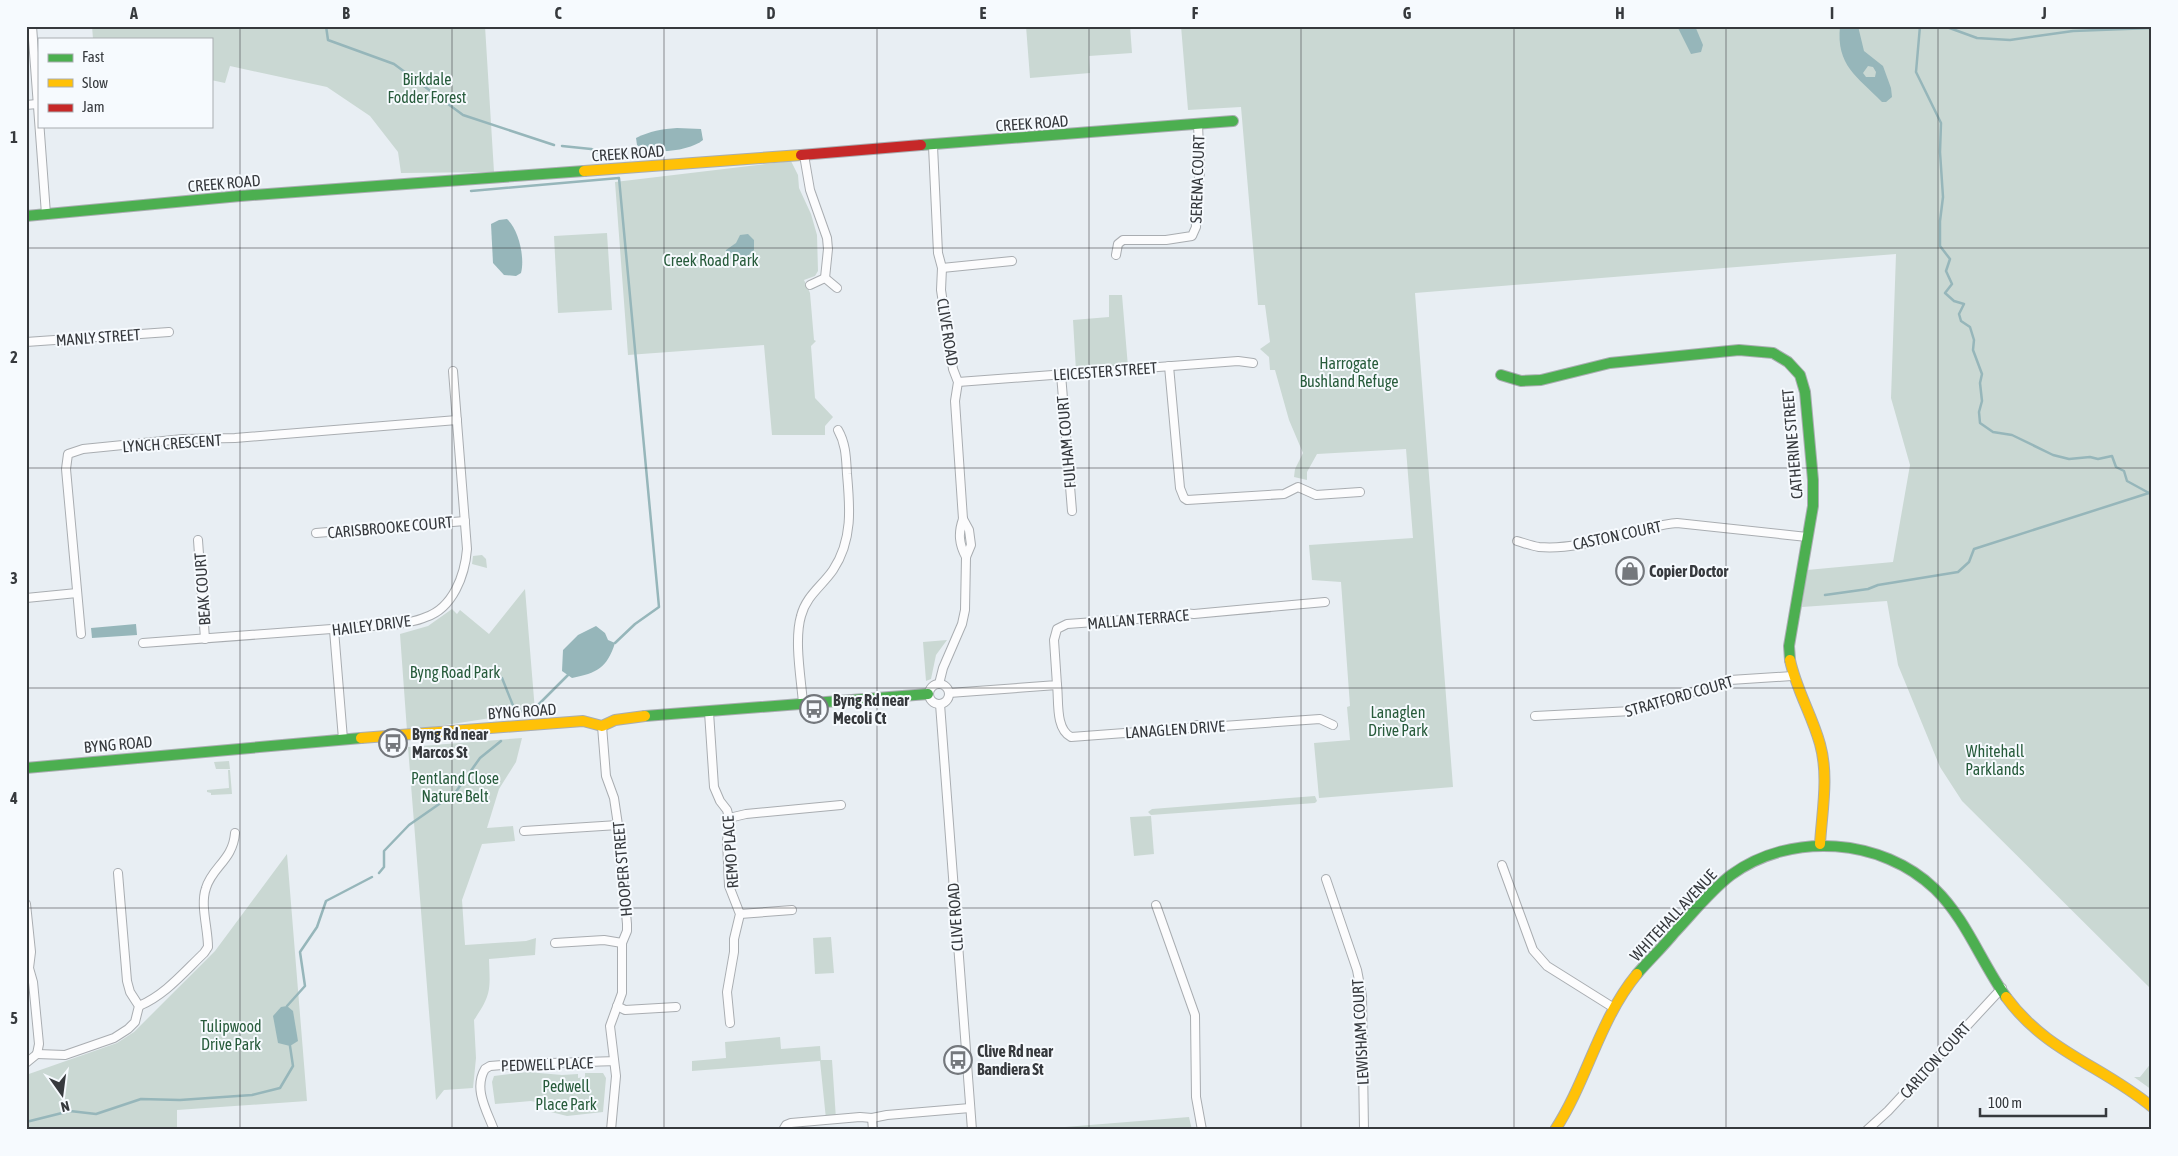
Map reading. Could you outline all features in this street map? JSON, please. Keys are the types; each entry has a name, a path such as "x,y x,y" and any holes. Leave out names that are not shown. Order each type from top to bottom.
{"street":[{"path":"32,26 38,116"},
{"path":"26,105 37,104"},
{"name":"CREEK ROAD","path":"26,216 379,185 472,180 933,146 1233,122"},
{"name":"SERENA COURT","path":"1116,255 1118,244 1123,240 1166,240 1192,236 1196,227 1194,200 1200,173 1198,124"},
{"path":"39,128 46,214"},
{"name":"CLIVE ROAD","path":"933,146 938,253 942,268 941,290 953,369 958,382 955,401 963,519 969,530 971,545 966,557 965,610 939,684"},
{"path":"804,155 810,190 827,238 828,249 825,278"},
{"path":"942,268 1012,262"},
{"path":"810,285 825,278"},
{"path":"825,278 837,288"},
{"name":"MANLY STREET","path":"26,342 169,332"},
{"name":"CATHERINE STREET","path":"1500,375 1521,381 1541,380 1629,360 1739,350 1773,353 1788,362 1800,375 1805,392 1813,480 1813,506 1789,646 1792,676 1818,733 1823,754 1824,771 1820,844"},
{"name":"LEICESTER STREET","path":"958,382 1238,361 1253,364"},
{"path":"1169,366 1180,488 1184,498 1192,501 1284,494 1298,487 1316,495 1360,492"},
{"name":"HAILEY DRIVE","path":"143,644 399,624 428,617 450,601 462,578 466,564 467,549 453,371"},
{"name":"FULHAM COURT","path":"1061,374 1072,510"},
{"name":"LYNCH CRESCENT","path":"81,634 66,469 68,454 76,450 183,439 235,438 457,420"},
{"path":"803,703 798,636 800,619 811,595 834,570 848,533 850,508 844,442 838,430"},
{"name":"CARISBROOKE COURT","path":"316,533 465,521"},
{"name":"CASTON COURT","path":"1517,541 1538,547 1560,547 1581,544 1655,525 1677,523 1807,537"},
{"name":"BEAK COURT","path":"198,540 205,639"},
{"path":"26,598 77,594"},
{"name":"MALLAN TERRACE","path":"1057,685 1054,640 1057,629 1061,626 1150,618 1164,619 1184,613 1194,614 1325,602"},
{"path":"334,630 343,739"},
{"name":"STRATFORD COURT","path":"1535,716 1632,711 1730,680 1792,676"},
{"path":"939,684 947,687 949,693 946,702 940,704 933,703 928,694 930,688 939,684"},
{"path":"949,693 1057,685"},
{"name":"LANAGLEN DRIVE","path":"1057,685 1061,725 1066,734 1071,737 1165,730 1176,732 1197,725 1209,727 1320,719 1333,725"},
{"name":"BYNG ROAD","path":"26,768 343,739 583,721 602,726 614,720 928,694"},
{"name":"CLIVE ROAD","path":"940,704 972,1130"},
{"name":"REMO PLACE","path":"709,712 714,787 720,801 727,810 729,818 730,825 726,840 730,886 740,914 727,992 730,1023"},
{"name":"HOOPER STREET","path":"602,726 606,776 614,798 618,825 627,924 627,931 622,943 621,961 624,981 622,993 610,1026 616,1076 611,1130"},
{"path":"729,818 746,814 841,805"},
{"path":"524,831 618,825"},
{"path":"139,1006 156,999 208,947 204,895 206,886 234,847 235,833"},
{"name":"WHITEHALL AVENUE","path":"1555,1130 1579,1091 1614,1008 1643,968 1713,890 1756,860 1792,849 1820,844 1847,846 1875,852 1908,868 1932,887 1949,905 2017,1012 2034,1029 2055,1046 2124,1087 2152,1107"},
{"path":"1502,865 1534,950 1548,966 1614,1008"},
{"path":"118,873 126,981 130,992 139,1006"},
{"name":"LEWISHAM COURT","path":"1326,879 1357,970 1362,996 1364,1130"},
{"path":"26,904 31,952 28,968 33,982 39,1044 38,1054"},
{"path":"1156,905 1195,1016 1196,1097 1202,1130"},
{"path":"740,914 792,910"},
{"path":"555,943 604,940 622,943"},
{"name":"CARLTON COURT","path":"1867,1130 1888,1111 2002,988"},
{"path":"26,1063 38,1054 65,1055 114,1038 128,1029 134,1022 139,1006"},
{"path":"617,1006 625,1010 676,1007"},
{"name":"PEDWELL PLACE","path":"494,1130 482,1098 480,1083 485,1069 490,1066 528,1062 562,1064 614,1061"},
{"path":"783,1130 786,1125 791,1123 860,1116 872,1118 886,1115 970,1108"},
{"path":"872,1118 873,1130"}],"green space":[{"name":"Birkdale Fodder Forest","path":"92,26 485,26 494,172 401,173 398,152 370,116 327,87 230,66 225,83 212,80 212,38 93,38"},
{"path":"1026,26 1130,26 1132,53 1089,56 1090,73 1030,78"},
{"path":"1181,26 2152,26 2152,990 1962,801 1940,767 1898,665 1887,601 1802,607 1807,570 1893,562 1910,465 1891,398 1896,254 1415,293 1453,787 1319,798 1314,743 1350,740 1347,707 1350,706 1341,582 1312,580 1309,545 1413,538 1406,449 1317,454 1307,472 1307,480 1294,477 1295,469 1303,453 1289,420 1275,370 1270,370 1269,357 1260,349 1270,342 1265,305 1258,305 1241,107 1188,110"},
{"name":"Creek Road Park","path":"791,161 798,175 799,188 811,214 817,235 818,271 815,276 804,280 810,293 814,340 816,341 811,346 815,398 833,417 825,426 825,435 772,435 764,345 628,355 615,182"},
{"path":"607,233 612,310 558,313 554,236"},
{"path":"1109,295 1122,295 1128,367 1076,371 1073,320 1109,317"},
{"path":"482,555 486,559 487,568 472,564 473,556"},
{"name":"Byng Road Park","path":"525,589 535,711 407,731 400,634 428,626 452,609 457,614 460,610 489,634"},
{"path":"947,640 936,655 931,679 926,681 923,642"},
{"name":"Pentland Close Nature Belt","path":"522,738 516,762 499,789 487,828 513,826 515,841 482,844 462,900 465,945 526,941 536,938 535,955 489,959 489,991 484,1004 474,1020 476,1058 473,1088 444,1090 436,1100 408,747"},
{"path":"229,761 230,769 216,769 214,762"},
{"path":"228,770 230,770 232,794 211,795 211,793 207,792 207,790 229,788"},
{"path":"1315,796 1317,801 1315,803 1151,815 1148,812 1152,809"},
{"path":"1151,816 1154,854 1134,856 1130,817"},
{"name":"Tulipwood Drive Park","path":"287,854 307,1101 177,1110 177,1130 26,1130 26,1075 117,1043 134,1032 215,951"},
{"path":"831,937 834,973 815,974 813,938"},
{"path":"780,1037 781,1049 820,1046 821,1060 832,1060 836,1119 826,1119 820,1061 692,1071 692,1061 726,1058 725,1042"},
{"path":"2152,1062 2152,1090 2134,1077 2140,1077"},
{"name":"Pedwell Place Park","path":"528,1072 562,1075 578,1074 578,1078 585,1077 585,1073 603,1073 606,1078 603,1112 567,1116 551,1112 549,1105 531,1101 495,1104 492,1082 494,1076"},
{"path":"1189,1117 1192,1130 1028,1130"}],"water":[{"path":"1677,26 1695,26 1703,45 1701,52 1691,54"},
{"path":"1840,26 1858,26 1864,51 1883,66 1891,88 1892,97 1886,102 1882,102 1850,69 1841,51","holes":["1868,66 1873,67 1876,72 1875,77 1866,77 1863,73"]},
{"path":"677,128 701,129 703,140 689,147 670,151 651,150 637,145 636,138 656,131"},
{"path":"507,219 515,230 520,245 522,267 521,273 516,276 504,275 493,263 491,224"},
{"path":"748,234 754,240 754,250 742,259 727,258 726,250 736,243 740,235"},
{"path":"136,624 137,635 92,638 91,628"},
{"path":"596,626 605,633 608,640 615,643 612,651 600,668 588,674 572,678 562,671 563,650 578,635"},
{"path":"287,1006 293,1011 298,1041 290,1046 278,1043 273,1016 281,1007"}],"waterway":[{"path":"326,26 328,40 394,64 463,115 554,145"},
{"path":"1920,26 1916,72 1941,123 1940,152 1943,197 1940,221 1940,246 1950,259 1946,271 1952,284 1945,293 1954,301 1964,304 1959,314 1961,321 1970,327 1974,340 1973,350 1982,374 1980,383 1982,401 1979,412 1980,423 1993,432 2012,435 2053,455 2069,459 2090,457 2098,459 2112,456 2116,467 2124,471 2127,481 2149,493"},
{"path":"1944,26 1977,38 2010,40 2073,31 2152,28"},
{"path":"562,146 591,149 615,160"},
{"path":"471,191 619,178 659,607 635,624 615,643"},
{"path":"1825,595 1958,572 1969,562 1974,549 2152,492"},
{"path":"502,678 516,713 538,705 568,675"},
{"path":"379,873 384,867 384,851 409,825 455,793 480,758 501,741"},
{"path":"287,1006 305,986 300,952 317,927 326,901 372,877"},
{"path":"26,1122 70,1111 96,1114 141,1099 180,1100 252,1095 280,1088 293,1066 290,1046"}],"traffic: fast":[{"path":"921,145 1233,121"},
{"path":"26,216 240,196 584,171"},
{"path":"1501,375 1521,381 1541,380 1610,363 1739,350 1773,353 1788,362 1800,375 1805,392 1813,480 1813,506 1789,646 1790,660"},
{"path":"645,716 928,694"},
{"path":"26,768 361,738"},
{"path":"1637,974 1709,895 1731,875 1755,861 1781,851 1808,847 1836,846 1863,851 1889,859 1913,872 1935,889 1956,914 2006,997"}],"traffic: slow":[{"path":"584,171 801,155"},
{"path":"1790,660 1796,681 1817,733 1823,756 1824,794 1820,844"},
{"path":"361,738 583,721 602,726 615,720 645,716"},
{"path":"1555,1130 1576,1091 1613,1011 1637,974"},
{"path":"2006,997 2039,1032 2152,1107"}],"traffic: jam":[{"path":"801,155 921,145"}],"place":[{"name":"Copier Doctor","path":"1630,571"},
{"name":"Byng Rd near Mecoli Ct","path":"814,709"},
{"name":"Byng Rd near Marcos St","path":"393,743"},
{"name":"Clive Rd near Bandiera St","path":"958,1060"}],"park label":[{"name":"Harrogate Bushland Refuge","path":"1349,372"},
{"name":"Lanaglen Drive Park","path":"1398,721"},
{"name":"Whitehall Parklands","path":"1995,760"}]}
